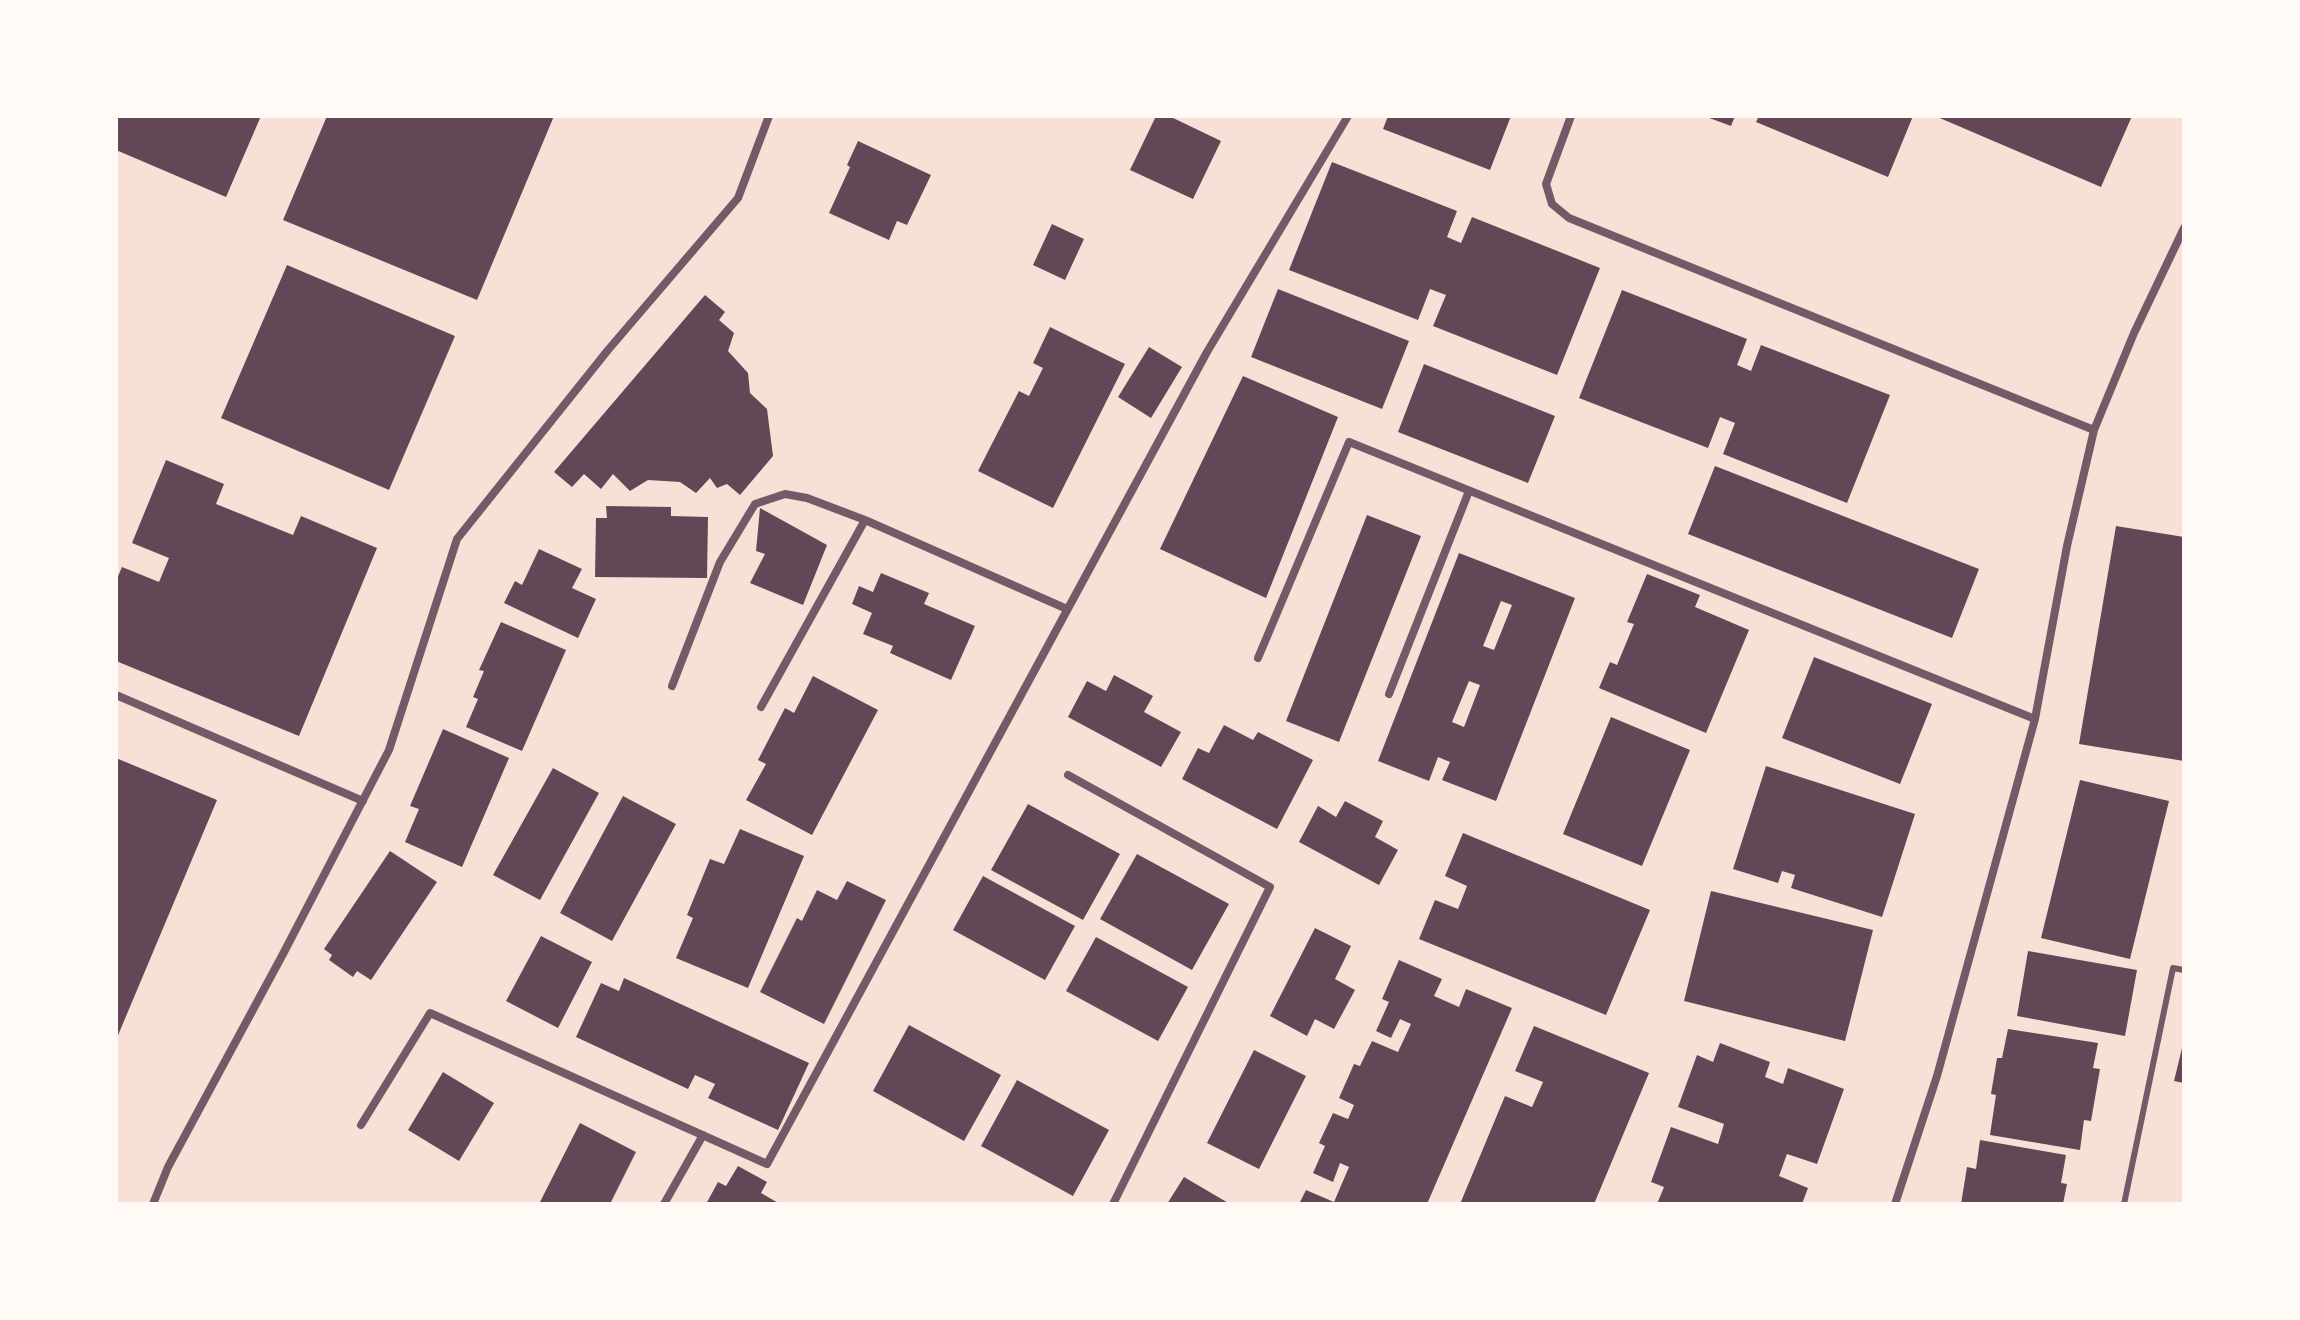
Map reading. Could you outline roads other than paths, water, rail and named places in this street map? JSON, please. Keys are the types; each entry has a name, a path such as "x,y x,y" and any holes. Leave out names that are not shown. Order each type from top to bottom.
{"street":[{"path":"153,1204 168,1167 389,750 457,539 608,350 738,198 769,116"},
{"path":"361,1125 430,1013 767,1164 1207,352 1348,116"},
{"path":"1571,116 1546,184 1552,204 1569,218 2094,430"},
{"path":"1895,1204 1937,1076 2035,719 2067,546 2094,430 2134,333 2184,228"},
{"path":"1258,658 1349,442 2035,719"},
{"path":"1389,694 1469,491"},
{"path":"672,686 720,562 755,504 785,494 807,498 865,520 1067,609"},
{"path":"761,707 865,520"},
{"path":"116,695 363,801"},
{"path":"1068,775 1270,887 1113,1204"},
{"path":"664,1204 703,1135"}],"lane":[{"path":"2124,1204 2173,968 2184,970"}]}
